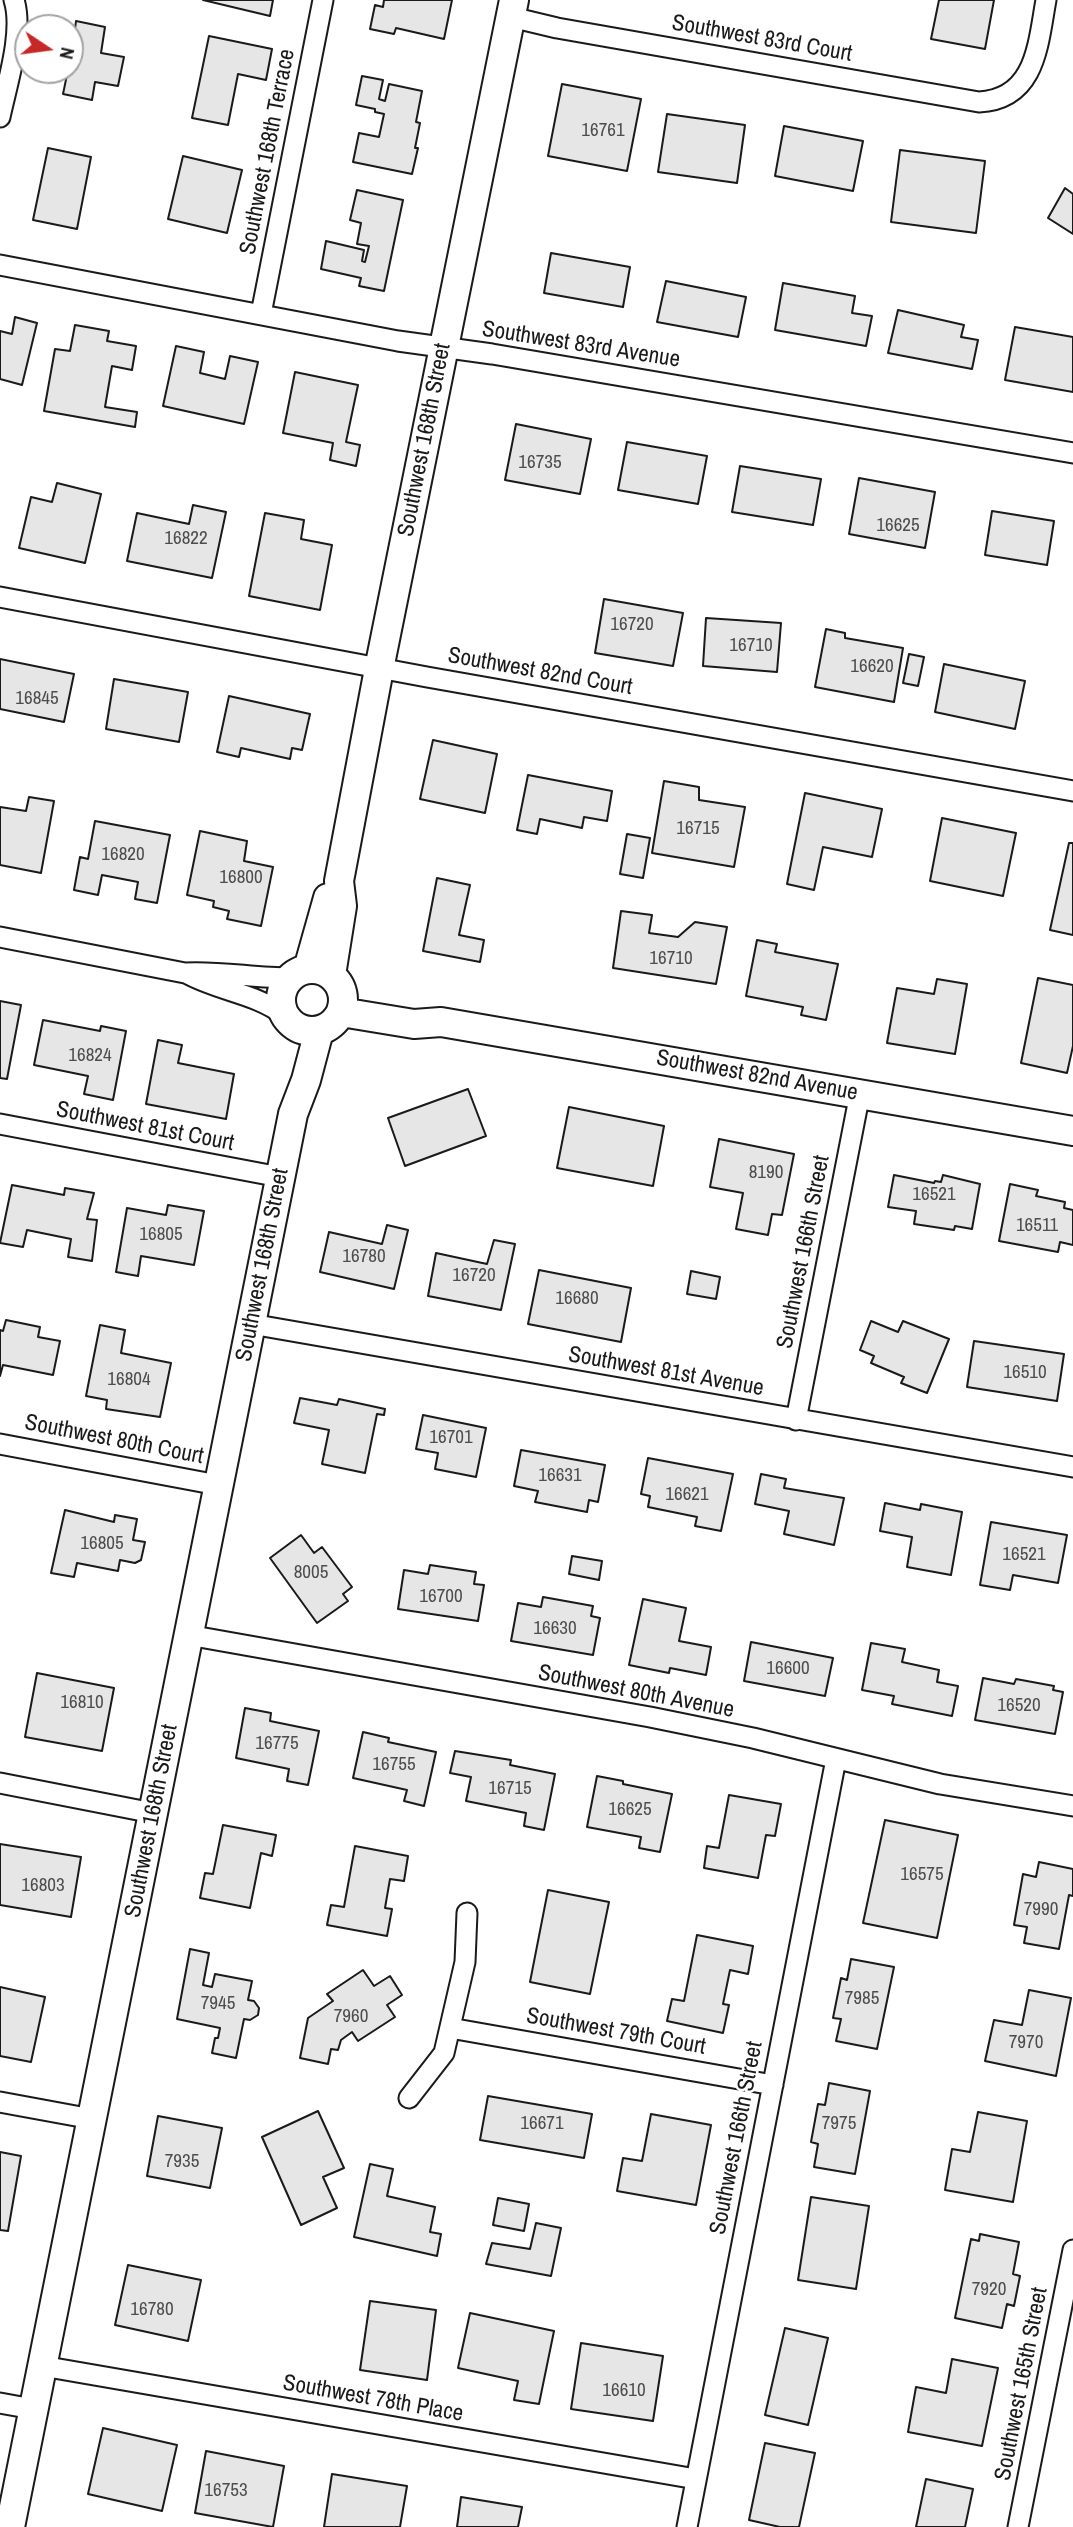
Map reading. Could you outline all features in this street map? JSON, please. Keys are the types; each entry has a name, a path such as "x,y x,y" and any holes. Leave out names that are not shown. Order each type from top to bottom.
{"street":[{"path":"0,117 15,45 17,17 14,0"},
{"name":"Southwest 168th Terrace","path":"261,314 323,0"},
{"name":"Southwest 83rd Court","path":"512,9 557,28 979,102 993,102 1017,88 1033,63 1046,0"},
{"name":"Southwest 168th Street","path":"10,2527 280,1177 293,1114 306,1080 300,1025 281,996 322,985 342,906 339,881 379,668 512,9"},
{"name":"Southwest 83rd Avenue","path":"0,265 398,341 1073,453"},
{"name":"Southwest 82nd Court","path":"0,597 379,668 1073,791"},
{"name":"Southwest 82nd Avenue","path":"0,937 185,973 211,972 322,985 414,1024 441,1022 1073,1131"},
{"name":"Southwest 82nd Avenue","path":"185,973 207,985 268,1003 300,1025"},
{"path":"300,1025 336,1020 322,985"},
{"name":"Southwest 166th Street","path":"796,1419 860,1093"},
{"name":"Southwest 81st Court","path":"0,1124 280,1177"},
{"name":"Southwest 81st Avenue","path":"251,1324 1073,1467"},
{"name":"Southwest 80th Court","path":"0,1444 218,1485"},
{"name":"Southwest 80th Avenue","path":"188,1635 650,1717 753,1738 940,1784 1073,1806"},
{"name":"Southwest 166th Street","path":"687,2527 836,1759"},
{"path":"0,1783 153,1813"},
{"path":"409,2098 444,2053 465,1962 467,1913"},
{"name":"Southwest 79th Court","path":"450,2028 773,2085"},
{"path":"0,2102 92,2119"},
{"name":"Southwest 165th Street","path":"1018,2527 1073,2250"},
{"name":"Southwest 78th Place","path":"42,2366 696,2479"},
{"path":"0,2403 33,2409"}],"building":[{"path":"203,0 273,0 270,16"},
{"path":"384,0 452,0 444,39 396,28 394,34 370,29 375,5 383,7"},
{"path":"939,0 994,0 985,49 931,39"},
{"path":"84,23 105,27 101,53 124,57 118,86 95,82 92,100 63,94 65,84 84,84"},
{"path":"209,36 272,49 266,80 238,74 228,125 192,118"},
{"path":"362,76 383,80 379,99 385,101 389,84 422,91 416,122 420,123 415,148 418,148 412,174 353,162 359,133 379,137 384,114 356,105"},
{"path":"562,84 641,99 627,171 548,156"},
{"path":"667,114 745,125 737,183 658,172"},
{"path":"784,126 863,141 853,191 775,176"},
{"path":"48,148 91,157 77,229 33,220"},
{"path":"900,150 985,161 976,233 891,222"},
{"path":"183,156 242,170 227,233 168,219"},
{"path":"1065,188 1073,194 1073,234 1048,218"},
{"path":"357,190 403,200 384,291 359,286 361,278 321,269 326,241 364,250 362,261 365,262 369,246 357,244 361,223 350,220"},
{"path":"551,253 630,267 623,307 544,293"},
{"path":"666,281 746,297 738,337 657,322"},
{"path":"783,283 855,296 852,313 872,316 866,346 775,330"},
{"path":"898,310 964,325 961,337 978,340 972,369 888,353"},
{"path":"15,317 37,323 22,385 0,379 0,331 12,334"},
{"path":"75,325 109,331 107,341 136,346 132,370 112,366 105,407 137,412 135,427 44,411 55,349 70,351"},
{"path":"1015,327 1073,337 1073,392 1005,380"},
{"path":"176,346 204,352 200,373 225,379 230,356 258,362 244,424 163,406"},
{"path":"295,372 358,385 346,442 360,445 356,466 330,460 333,443 283,433"},
{"path":"516,424 591,439 580,494 505,480"},
{"path":"627,442 707,456 698,504 618,490"},
{"path":"740,466 821,479 813,525 732,512"},
{"path":"859,478 935,492 925,548 849,534"},
{"path":"57,483 101,494 85,563 19,548 31,497 52,502"},
{"path":"193,505 226,512 212,578 127,561 137,513 189,524"},
{"path":"992,511 1054,521 1047,565 985,555"},
{"path":"265,513 304,520 301,539 332,545 320,610 249,596"},
{"path":"604,599 683,613 673,666 595,653"},
{"path":"706,618 781,623 777,672 703,666"},
{"path":"826,629 845,633 845,638 903,648 894,702 815,687"},
{"path":"909,654 924,657 918,686 903,683"},
{"path":"0,659 74,674 64,722 0,709"},
{"path":"944,664 1025,681 1015,729 935,712"},
{"path":"114,679 188,692 179,742 106,729"},
{"path":"229,696 310,714 302,750 292,748 290,759 241,748 239,757 217,752"},
{"path":"433,740 497,754 485,813 420,799"},
{"path":"528,775 612,791 607,821 584,817 582,828 540,819 537,834 517,830"},
{"path":"664,781 699,787 699,800 745,807 734,867 652,853"},
{"path":"805,793 882,809 872,857 823,847 814,890 787,884"},
{"path":"29,797 54,801 41,873 0,865 0,807 26,811"},
{"path":"942,818 1016,833 1003,896 930,881"},
{"path":"95,821 170,835 157,903 135,899 138,882 102,875 98,895 74,890 80,857 88,859"},
{"path":"200,831 247,841 244,861 273,867 261,926 227,919 229,911 213,907 214,901 187,895"},
{"path":"627,834 650,838 643,878 620,874"},
{"path":"1069,843 1073,843 1073,935 1050,930"},
{"path":"437,878 470,885 459,935 484,940 480,962 423,951"},
{"path":"621,911 652,915 649,933 678,937 695,922 727,927 716,984 613,968"},
{"path":"757,940 777,944 775,952 838,964 826,1020 801,1015 803,1007 746,996"},
{"path":"1038,978 1073,985 1073,1046 1067,1073 1021,1063"},
{"path":"937,979 967,984 955,1054 887,1043 897,988 934,994"},
{"path":"0,1001 21,1005 7,1079 0,1078"},
{"path":"43,1020 100,1031 101,1026 126,1031 113,1100 84,1094 88,1076 34,1065"},
{"path":"158,1040 182,1045 178,1063 234,1074 226,1119 146,1104"},
{"path":"468,1089 486,1136 405,1166 388,1118"},
{"path":"569,1107 664,1126 653,1186 557,1168"},
{"path":"719,1139 794,1154 782,1215 772,1214 768,1235 736,1229 743,1193 710,1187"},
{"path":"894,1175 934,1183 941,1182 943,1175 980,1184 972,1229 955,1226 954,1230 914,1224 916,1211 888,1207"},
{"path":"1010,1184 1038,1190 1036,1196 1065,1202 1064,1208 1073,1210 1073,1245 1060,1242 1058,1252 999,1241"},
{"path":"12,1185 64,1195 65,1188 94,1193 87,1219 97,1220 92,1261 68,1257 71,1239 27,1230 23,1247 0,1243"},
{"path":"168,1205 204,1211 194,1265 141,1256 138,1276 116,1272 127,1208 166,1215"},
{"path":"387,1225 408,1230 394,1289 320,1272 329,1232 382,1244"},
{"path":"494,1240 515,1244 501,1310 428,1296 436,1253 487,1264"},
{"path":"539,1270 631,1288 621,1342 528,1324"},
{"path":"691,1271 720,1277 716,1299 687,1294"},
{"path":"6,1320 40,1327 38,1337 60,1341 53,1375 3,1365 0,1376 0,1330 3,1331"},
{"path":"871,1321 898,1332 903,1321 949,1339 927,1393 901,1383 904,1377 871,1363 874,1356 860,1350"},
{"path":"100,1325 125,1330 121,1353 171,1363 160,1417 106,1409 107,1400 86,1396"},
{"path":"974,1341 1064,1354 1057,1401 967,1387"},
{"path":"300,1398 337,1405 339,1399 385,1409 384,1415 377,1414 365,1473 322,1464 329,1430 294,1423"},
{"path":"423,1415 486,1428 476,1477 435,1469 438,1453 416,1449"},
{"path":"521,1450 605,1465 598,1502 589,1500 587,1512 535,1502 538,1491 514,1486"},
{"path":"648,1458 733,1474 721,1531 695,1526 697,1517 648,1507 650,1496 641,1494"},
{"path":"761,1474 786,1479 784,1488 844,1498 834,1545 784,1534 789,1511 755,1504"},
{"path":"885,1503 920,1510 921,1504 962,1512 951,1575 907,1567 912,1537 880,1531"},
{"path":"65,1510 114,1522 115,1515 137,1519 133,1540 145,1542 141,1560 135,1563 120,1560 118,1571 77,1563 74,1577 51,1573"},
{"path":"991,1522 1067,1535 1058,1583 1013,1575 1010,1590 980,1585"},
{"path":"301,1535 314,1553 322,1547 352,1587 343,1594 348,1601 317,1623 270,1558"},
{"path":"572,1556 602,1561 599,1580 569,1574"},
{"path":"430,1565 476,1572 474,1584 484,1585 478,1621 398,1609 404,1570 428,1574"},
{"path":"543,1597 593,1606 591,1616 600,1618 593,1655 511,1641 518,1603 541,1607"},
{"path":"643,1599 686,1608 679,1641 711,1647 706,1675 670,1668 669,1673 629,1665"},
{"path":"751,1642 833,1658 825,1696 744,1681"},
{"path":"871,1643 905,1649 902,1662 939,1670 937,1682 958,1686 952,1716 892,1704 894,1696 862,1690"},
{"path":"37,1673 114,1688 102,1751 25,1737"},
{"path":"983,1678 1014,1684 1016,1679 1054,1686 1053,1690 1063,1692 1055,1734 975,1720"},
{"path":"245,1708 271,1713 270,1721 319,1731 308,1785 287,1781 289,1769 236,1758"},
{"path":"363,1732 389,1738 388,1742 436,1752 424,1806 404,1801 407,1790 353,1778"},
{"path":"455,1751 511,1760 510,1765 555,1774 544,1830 524,1826 526,1813 466,1801 471,1777 450,1773"},
{"path":"597,1776 672,1794 660,1852 639,1848 641,1837 587,1827"},
{"path":"729,1795 781,1804 775,1836 766,1835 758,1878 704,1868 707,1846 719,1848"},
{"path":"885,1820 958,1835 937,1938 863,1923"},
{"path":"223,1825 276,1835 272,1856 261,1853 250,1908 200,1898 205,1873 213,1874"},
{"path":"0,1844 81,1857 71,1917 0,1905"},
{"path":"355,1846 408,1856 404,1881 390,1879 385,1908 392,1909 387,1936 327,1925 331,1905 344,1907"},
{"path":"1039,1862 1073,1869 1073,1896 1069,1895 1059,1949 1024,1943 1027,1927 1014,1925 1023,1874 1036,1877"},
{"path":"548,1890 609,1902 590,1994 530,1982"},
{"path":"697,1935 753,1946 748,1974 730,1970 723,2004 729,2005 723,2033 667,2021 672,1999 684,2001"},
{"path":"190,1949 209,1953 203,1985 212,1987 215,1974 252,1981 248,2000 254,2001 259,2008 258,2015 250,2020 244,2019 236,2058 212,2053 220,2028 177,2019"},
{"path":"851,1959 894,1967 877,2049 836,2041 841,2019 833,2018 841,1978 847,1980"},
{"path":"363,1970 374,1986 390,1976 402,1995 387,2005 395,2017 358,2041 352,2032 341,2040 338,2050 331,2049 328,2064 300,2058 308,2018 333,2001 327,1994"},
{"path":"0,1987 45,1997 31,2062 0,2056"},
{"path":"1029,1990 1071,1998 1056,2076 985,2061 994,2020 1022,2025"},
{"path":"829,2083 870,2091 855,2174 814,2167 818,2144 811,2142 818,2104 825,2105"},
{"path":"488,2096 592,2114 584,2158 480,2140"},
{"path":"318,2111 344,2168 323,2177 337,2208 301,2225 262,2137"},
{"path":"978,2112 1027,2121 1013,2202 945,2190 952,2149 970,2152"},
{"path":"651,2114 711,2125 696,2205 617,2191 623,2158 642,2161"},
{"path":"158,2116 222,2128 210,2188 147,2176"},
{"path":"0,2152 21,2156 8,2231 0,2230"},
{"path":"370,2164 393,2169 387,2196 435,2207 430,2232 441,2234 437,2256 354,2237"},
{"path":"811,2197 869,2206 856,2289 798,2280"},
{"path":"498,2198 529,2204 524,2231 493,2225"},
{"path":"536,2223 561,2228 551,2276 486,2264 492,2243 530,2249"},
{"path":"980,2234 1019,2242 1013,2274 1020,2276 1014,2306 1007,2304 1002,2328 955,2318 971,2239 979,2241"},
{"path":"128,2265 201,2280 188,2341 115,2325"},
{"path":"370,2301 436,2310 427,2380 360,2370"},
{"path":"470,2313 554,2331 539,2404 514,2400 518,2381 458,2368"},
{"path":"785,2328 828,2338 808,2425 765,2415"},
{"path":"581,2343 663,2356 653,2421 571,2409"},
{"path":"952,2359 998,2368 982,2446 908,2432 916,2387 946,2393"},
{"path":"103,2428 177,2445 162,2511 88,2494"},
{"path":"765,2443 815,2453 799,2527 780,2527 749,2520"},
{"path":"206,2451 284,2466 273,2527 195,2513"},
{"path":"332,2474 407,2486 400,2527 324,2527"},
{"path":"926,2479 973,2489 965,2527 916,2527"},
{"path":"461,2497 522,2507 518,2527 457,2527"}]}
